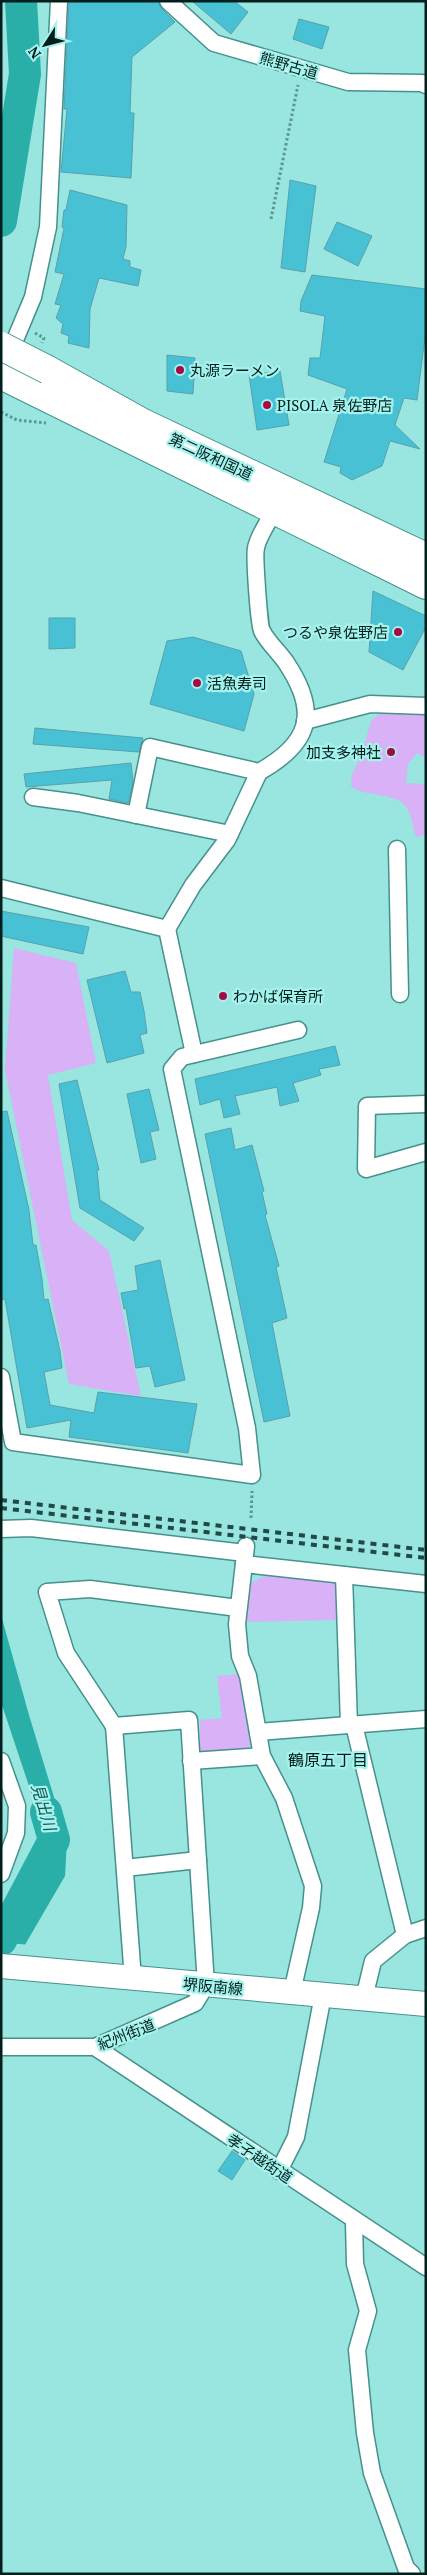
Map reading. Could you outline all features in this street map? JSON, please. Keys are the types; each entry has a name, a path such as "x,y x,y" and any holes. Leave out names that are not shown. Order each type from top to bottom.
{"highway":[{"name":"第二阪和国道","path":"1,346 40,380 274,510 426,585"},
{"name":"第二阪和国道","path":"1,374 40,380 143,424 426,557"}],"main road":[{"name":"堺阪南線","path":"12,1968 426,2004"}],"street":[{"path":"1,374 33,297 48,226 59,1"},
{"name":"熊野古道","path":"168,1 214,44 348,82 422,83 426,85"},
{"path":"194,1054 167,929 193,885 230,834 259,772 275,763 296,745 304,732 306,711 300,686 287,664 261,630 256,548 274,510"},
{"path":"305,721 370,704 426,706"},
{"path":"136,815 150,747 259,772"},
{"path":"33,797 230,834"},
{"path":"397,849 400,994"},
{"path":"1,888 167,929"},
{"path":"1,1377 13,1442 252,1476 247,1428 172,1069 182,1057 298,1030"},
{"path":"426,1104 367,1106 366,1169 426,1152"},
{"path":"1,1529 32,1528 245,1555 344,1575 426,1584"},
{"path":"245,1555 238,1608 240,1656 248,1676 262,1756 284,1798 313,1886 311,1908 292,1992"},
{"path":"344,1575 351,1725 405,1935"},
{"path":"133,1979 114,1726 66,1653 47,1592 90,1589 238,1608"},
{"path":"258,1732 426,1719"},
{"path":"114,1726 189,1720 206,1985"},
{"path":"191,1762 262,1756"},
{"path":"1,1761 17,1806 16,1833 1,1874"},
{"path":"125,1868 198,1860"},
{"path":"364,1998 373,1961 405,1935 426,1928"},
{"name":"紀州街道","path":"1,2047 96,2047 195,2003 206,1985"},
{"path":"279,2171 296,2137 322,1995"},
{"name":"孝子越街道","path":"96,2047 354,2222 426,2267"},
{"path":"354,2222 355,2264 368,2312 357,2350 365,2433 372,2473 406,2568 412,2574"}],"path":[{"path":"271,219 301,69"},
{"path":"1,412 17,420 53,423"},
{"path":"251,1518 252,1476"}],"shaded area":[{"name":"加支多神社","path":"426,711 426,758 417,753 408,764 406,783 426,784 426,835 416,837 408,810 404,804 390,797 364,792 351,786 352,775 363,750 371,721 379,714"},
{"path":"14,948 76,963 96,1063 48,1075 72,1220 109,1251 141,1396 69,1384 5,1070"},
{"path":"269,1573 337,1580 339,1620 247,1622 246,1586"},
{"path":"240,1674 250,1745 245,1750 208,1756 200,1751 200,1720 222,1718 217,1676"}],"water":[{"name":"見出川","path":"1,1615 67,1840 65,1876 1,1986 1,1923 24,1912 46,1874 47,1840 1,1702"}],"pier":[{"path":"1,1942 29,1945 4,1986 1,1986"}],"building":[{"path":"69,1 158,1 161,8 175,22 132,57 130,113 134,113 131,178 61,172 67,109 64,109"},
{"path":"192,1 234,1 248,12 231,34"},
{"path":"299,19 329,27 322,49 293,39"},
{"path":"290,180 316,186 305,272 281,268"},
{"path":"70,190 127,205 126,247 123,259 130,261 130,267 141,270 138,286 99,278 90,309 89,348 68,343 69,336 61,333 63,324 56,318 61,305 55,304 64,274 55,272 64,228 62,227 64,210 66,210"},
{"path":"337,222 372,236 358,266 324,249"},
{"path":"312,275 426,289 426,329 417,400 404,398 395,425 420,449 390,441 382,466 352,480 340,473 341,467 324,462 347,389 308,375 310,358 320,358 325,316 300,311 301,301"},
{"path":"167,355 195,358 193,394 167,391"},
{"path":"280,371 289,425 257,430 249,375"},
{"path":"373,591 426,616 426,627 403,670 369,652"},
{"path":"49,618 75,618 75,648 49,649"},
{"path":"193,637 241,651 254,694 244,731 150,704 167,641"},
{"path":"35,728 143,738 139,752 33,744"},
{"path":"131,763 133,782 128,803 109,799 112,780 26,787 24,774"},
{"path":"1,911 89,927 83,954 1,936"},
{"path":"125,971 131,992 140,992 147,1033 140,1035 144,1053 107,1063 87,980"},
{"path":"335,1046 340,1065 319,1069 321,1075 293,1083 299,1101 280,1106 277,1087 235,1096 240,1114 224,1118 220,1099 200,1105 195,1079"},
{"path":"77,1080 99,1170 97,1170 100,1200 144,1228 134,1241 80,1208 59,1084"},
{"path":"149,1089 159,1130 150,1132 156,1159 141,1163 127,1094"},
{"path":"7,1111 29,1210 33,1245 36,1245 44,1300 48,1299 60,1351 62,1368 44,1372 50,1405 94,1413 98,1392 197,1404 188,1453 69,1437 71,1420 27,1428 5,1299 1,1300 1,1112"},
{"path":"231,1128 235,1150 252,1145 264,1191 262,1192 267,1214 265,1215 279,1266 276,1267 287,1318 272,1323 290,1416 264,1422 205,1134"},
{"path":"160,1260 185,1380 155,1387 150,1366 136,1368 126,1308 124,1309 121,1293 138,1290 135,1266"},
{"path":"232,2151 245,2160 232,2180 218,2171"}],"waterway":[{"name":"見出川","path":"1,221 25,74 21,1"},
{"name":"見出川","path":"1,1940 54,1840 46,1812"}],"railway":[{"path":"1,1500 426,1550"},
{"path":"1,1508 426,1558"}],"place":[{"name":"丸源ラーメン","path":"180,370"},
{"name":"PISOLA 泉佐野店","path":"267,405"},
{"name":"つるや泉佐野店","path":"398,632"},
{"name":"活魚寿司","path":"197,683"},
{"name":"加支多神社","path":"391,752"},
{"name":"わかば保育所","path":"223,996"}],"district":[{"name":"鶴原五丁目","path":"328,1760"}]}
